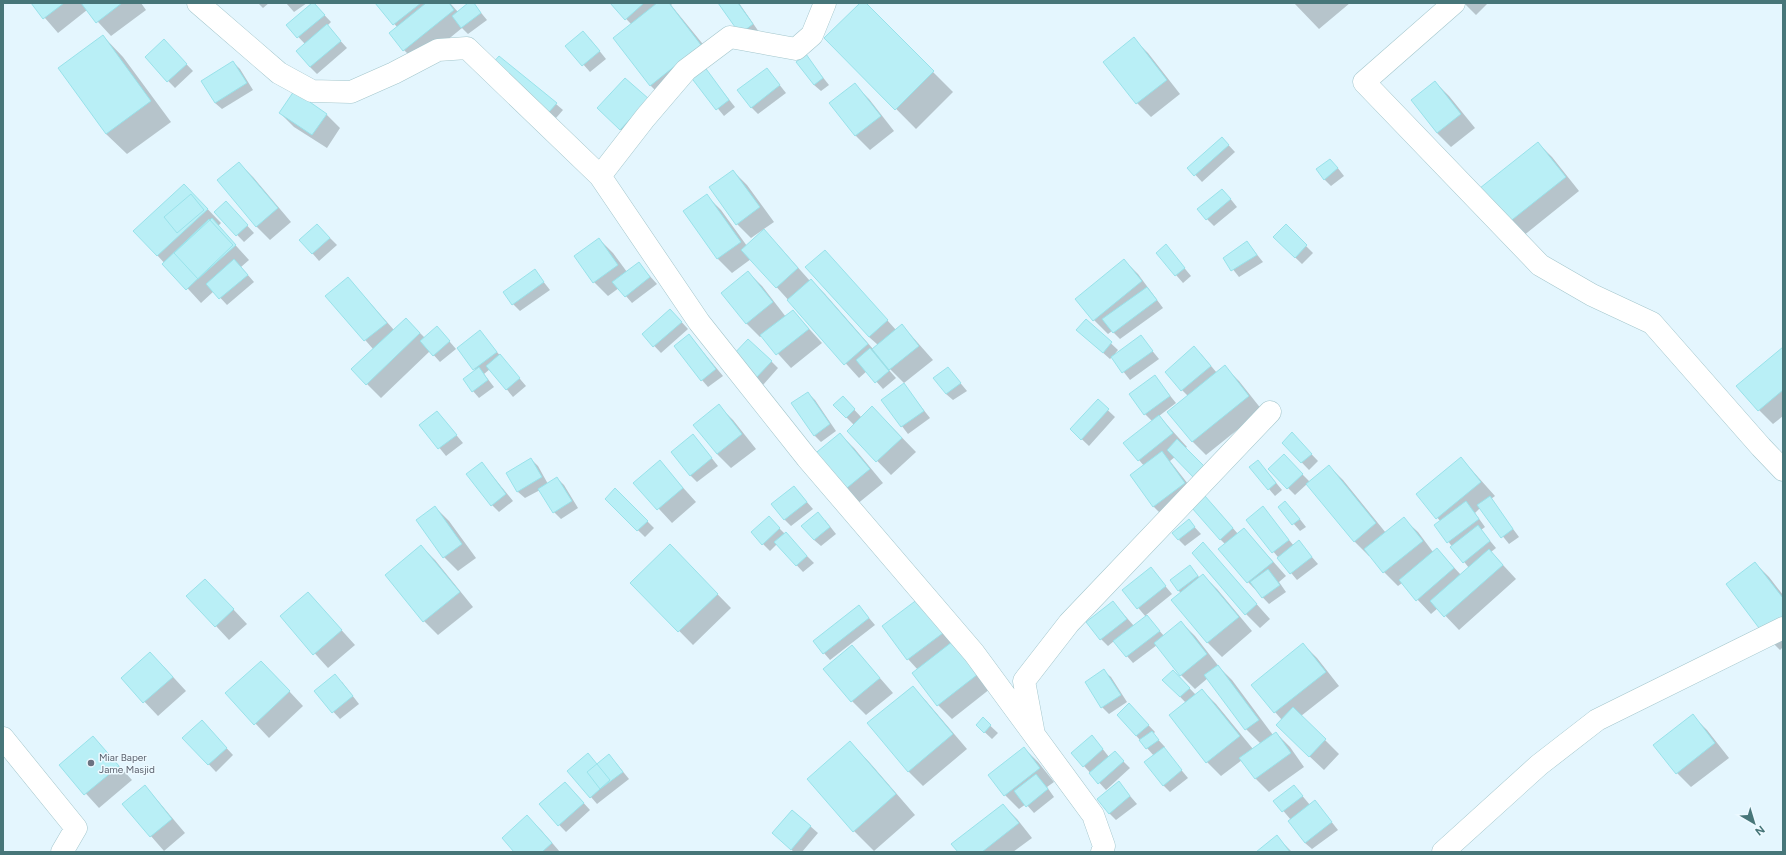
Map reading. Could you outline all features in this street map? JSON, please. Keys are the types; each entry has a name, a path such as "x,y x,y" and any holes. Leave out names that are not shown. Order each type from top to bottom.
{"street":[{"path":"198,3 279,73 312,91 351,92 394,74 438,50 467,48 600,176 699,322 807,458 974,653 1093,815 1104,846 1102,852"},
{"path":"600,176 645,118 686,70 730,37 796,49 812,35 825,3"},
{"path":"1454,3 1364,82 1540,265 1592,295 1652,323 1783,470"},
{"path":"1034,734 1024,681 1069,623 1270,412"},
{"path":"1443,852 1539,765 1597,720 1783,628"},
{"path":"3,738 76,828 62,852"}],"building":[{"path":"31,3 64,3 43,19"},
{"path":"81,3 122,3 96,23"},
{"path":"312,3 314,3 325,15 297,38 286,25"},
{"path":"375,3 421,3 393,25"},
{"path":"426,3 449,3 454,10 403,51 389,33"},
{"path":"468,3 474,3 481,13 461,28 452,16"},
{"path":"610,3 644,3 625,20"},
{"path":"657,3 669,3 701,45 650,86 613,38"},
{"path":"718,3 738,3 753,24 740,34"},
{"path":"860,3 866,3 934,71 895,110 824,38"},
{"path":"327,24 341,41 310,67 296,51"},
{"path":"583,31 600,51 582,66 565,46"},
{"path":"103,35 151,101 106,134 58,68"},
{"path":"1134,37 1167,80 1136,104 1103,62"},
{"path":"164,39 187,64 167,82 145,57"},
{"path":"806,54 823,78 814,85 796,62"},
{"path":"499,56 557,103 549,112 491,65"},
{"path":"233,61 247,83 215,103 201,81"},
{"path":"704,66 729,100 716,110 690,76"},
{"path":"767,68 780,85 751,108 737,90"},
{"path":"625,78 649,99 620,130 597,108"},
{"path":"1435,81 1461,114 1437,133 1411,100"},
{"path":"855,83 881,116 855,136 829,103"},
{"path":"294,91 327,114 312,135 279,113"},
{"path":"1222,137 1229,145 1194,176 1187,168"},
{"path":"1538,142 1566,177 1508,223 1480,188"},
{"path":"1330,159 1338,168 1324,180 1316,169"},
{"path":"239,162 278,208 256,227 217,180"},
{"path":"733,170 760,207 736,225 709,187"},
{"path":"184,184 208,209 157,256 133,231"},
{"path":"1222,189 1231,199 1206,220 1197,209"},
{"path":"191,194 204,210 177,233 164,217"},
{"path":"707,194 741,242 717,259 683,211"},
{"path":"226,201 248,225 236,236 214,212"},
{"path":"212,218 236,245 198,279 174,253"},
{"path":"209,219 233,245 186,290 162,264"},
{"path":"317,224 330,238 312,254 299,240"},
{"path":"1286,224 1307,245 1295,258 1273,237"},
{"path":"764,229 798,268 776,288 741,250"},
{"path":"599,238 618,265 593,283 574,256"},
{"path":"1247,241 1257,255 1231,271 1223,258"},
{"path":"1166,244 1185,268 1175,276 1156,253"},
{"path":"825,250 888,320 869,337 805,267"},
{"path":"234,259 248,275 219,299 206,284"},
{"path":"1124,259 1142,281 1093,321 1075,299"},
{"path":"639,262 650,277 625,297 612,282"},
{"path":"535,269 544,282 512,305 503,292"},
{"path":"748,271 773,302 746,324 721,293"},
{"path":"348,277 387,323 364,341 325,296"},
{"path":"811,279 868,344 844,365 787,300"},
{"path":"1147,287 1157,300 1113,333 1102,319"},
{"path":"670,309 682,322 653,347 642,334"},
{"path":"793,310 809,329 776,355 760,335"},
{"path":"406,318 420,333 366,385 351,369"},
{"path":"1086,319 1112,342 1103,353 1076,330"},
{"path":"902,324 919,346 889,370 872,349"},
{"path":"437,326 450,341 433,356 420,341"},
{"path":"480,330 497,352 473,370 457,348"},
{"path":"689,334 716,369 701,381 674,346"},
{"path":"1141,335 1153,351 1122,373 1111,357"},
{"path":"748,339 772,361 755,379 731,357"},
{"path":"1194,346 1211,366 1181,391 1165,372"},
{"path":"1783,347 1783,390 1758,411 1736,386"},
{"path":"870,348 889,371 875,383 856,360"},
{"path":"500,354 520,378 506,390 486,366"},
{"path":"1225,365 1249,396 1192,442 1167,412"},
{"path":"479,367 488,380 472,392 463,379"},
{"path":"948,367 961,383 946,394 933,378"},
{"path":"1155,375 1170,396 1144,415 1129,394"},
{"path":"904,383 924,411 901,427 881,400"},
{"path":"808,392 830,424 814,436 791,403"},
{"path":"843,396 855,409 846,418 833,405"},
{"path":"1098,399 1109,409 1081,440 1070,429"},
{"path":"719,404 742,434 717,454 693,425"},
{"path":"872,406 902,438 876,462 847,431"},
{"path":"437,411 457,435 438,449 419,425"},
{"path":"1159,415 1173,433 1138,461 1123,443"},
{"path":"1292,432 1312,454 1301,463 1282,443"},
{"path":"840,433 870,469 842,492 812,456"},
{"path":"693,434 712,458 690,476 671,452"},
{"path":"1177,439 1206,468 1195,479 1167,450"},
{"path":"1162,451 1185,483 1153,507 1130,475"},
{"path":"1284,454 1303,474 1287,489 1268,469"},
{"path":"1461,457 1481,482 1436,519 1416,494"},
{"path":"531,458 542,477 517,492 506,473"},
{"path":"660,460 683,488 657,510 633,483"},
{"path":"1258,460 1276,483 1268,490 1249,467"},
{"path":"482,462 506,494 491,506 466,474"},
{"path":"1329,465 1376,523 1354,542 1306,484"},
{"path":"557,477 572,501 553,513 538,489"},
{"path":"794,486 807,502 784,520 771,504"},
{"path":"615,488 648,521 637,531 605,499"},
{"path":"1205,496 1233,528 1220,540 1192,508"},
{"path":"1490,496 1513,529 1501,538 1477,505"},
{"path":"1285,501 1300,519 1292,525 1278,507"},
{"path":"1466,501 1479,519 1447,543 1434,525"},
{"path":"435,506 462,544 443,558 416,520"},
{"path":"1263,506 1289,540 1272,553 1246,520"},
{"path":"818,512 830,527 814,540 801,526"},
{"path":"769,516 780,528 762,545 751,532"},
{"path":"1404,517 1423,541 1383,573 1364,549"},
{"path":"1189,519 1195,527 1178,540 1172,533"},
{"path":"1478,525 1490,541 1463,563 1450,547"},
{"path":"1244,528 1273,562 1247,583 1218,549"},
{"path":"786,532 807,556 796,566 774,542"},
{"path":"1299,540 1312,557 1290,574 1277,558"},
{"path":"1203,542 1257,604 1245,615 1192,553"},
{"path":"670,544 718,594 678,632 630,583"},
{"path":"421,545 460,592 423,622 385,575"},
{"path":"1437,548 1454,568 1416,601 1399,580"},
{"path":"1489,549 1503,565 1444,617 1430,601"},
{"path":"1755,562 1783,598 1783,623 1765,636 1726,584"},
{"path":"1190,565 1198,576 1178,591 1170,580"},
{"path":"1151,567 1166,586 1137,609 1122,590"},
{"path":"1268,569 1280,585 1262,598 1250,582"},
{"path":"1203,574 1239,617 1207,643 1171,600"},
{"path":"205,579 234,609 215,627 186,596"},
{"path":"308,592 342,630 313,655 280,616"},
{"path":"918,599 943,633 907,660 882,626"},
{"path":"1113,601 1127,619 1100,640 1086,622"},
{"path":"859,605 869,618 823,654 813,641"},
{"path":"1147,615 1160,631 1126,657 1113,641"},
{"path":"1181,621 1207,654 1180,676 1154,643"},
{"path":"957,638 982,671 937,706 912,673"},
{"path":"1303,643 1326,672 1274,713 1251,685"},
{"path":"852,645 880,678 851,702 823,669"},
{"path":"150,652 173,677 143,703 121,678"},
{"path":"261,661 290,691 254,725 225,693"},
{"path":"1218,665 1259,720 1245,730 1204,675"},
{"path":"1104,669 1121,695 1101,708 1085,682"},
{"path":"1173,670 1190,688 1180,697 1162,680"},
{"path":"335,674 353,696 332,713 314,691"},
{"path":"913,686 953,734 908,772 867,723"},
{"path":"1202,689 1240,736 1206,763 1169,715"},
{"path":"1129,703 1149,725 1136,736 1117,715"},
{"path":"1293,707 1326,739 1309,757 1276,725"},
{"path":"1693,714 1715,743 1676,774 1653,745"},
{"path":"983,717 991,725 984,733 976,725"},
{"path":"202,720 227,748 208,765 182,738"},
{"path":"1152,731 1159,740 1146,749 1139,740"},
{"path":"1276,732 1291,753 1255,779 1239,758"},
{"path":"1092,735 1103,749 1083,767 1071,753"},
{"path":"93,736 119,766 84,795 59,765"},
{"path":"850,741 896,794 853,832 807,779"},
{"path":"1024,747 1040,768 1004,796 988,775"},
{"path":"1164,747 1182,770 1163,786 1144,762"},
{"path":"1115,751 1124,761 1098,784 1089,773"},
{"path":"588,753 610,780 590,798 567,771"},
{"path":"609,754 623,772 600,789 587,772"},
{"path":"1036,774 1048,789 1026,807 1014,791"},
{"path":"1119,781 1130,796 1109,814 1097,799"},
{"path":"565,782 584,803 558,826 539,804"},
{"path":"145,785 172,819 150,837 122,804"},
{"path":"1294,785 1303,796 1282,812 1273,801"},
{"path":"1315,800 1332,822 1305,843 1288,821"},
{"path":"1003,804 1019,823 982,852 958,852 951,844"},
{"path":"792,810 811,826 791,850 772,833"},
{"path":"527,815 552,843 542,852 514,852 502,838"},
{"path":"1277,835 1290,852 1256,852"}],"place":[{"name":"Miar Baper Jame Masjid","path":"91,763"}]}
